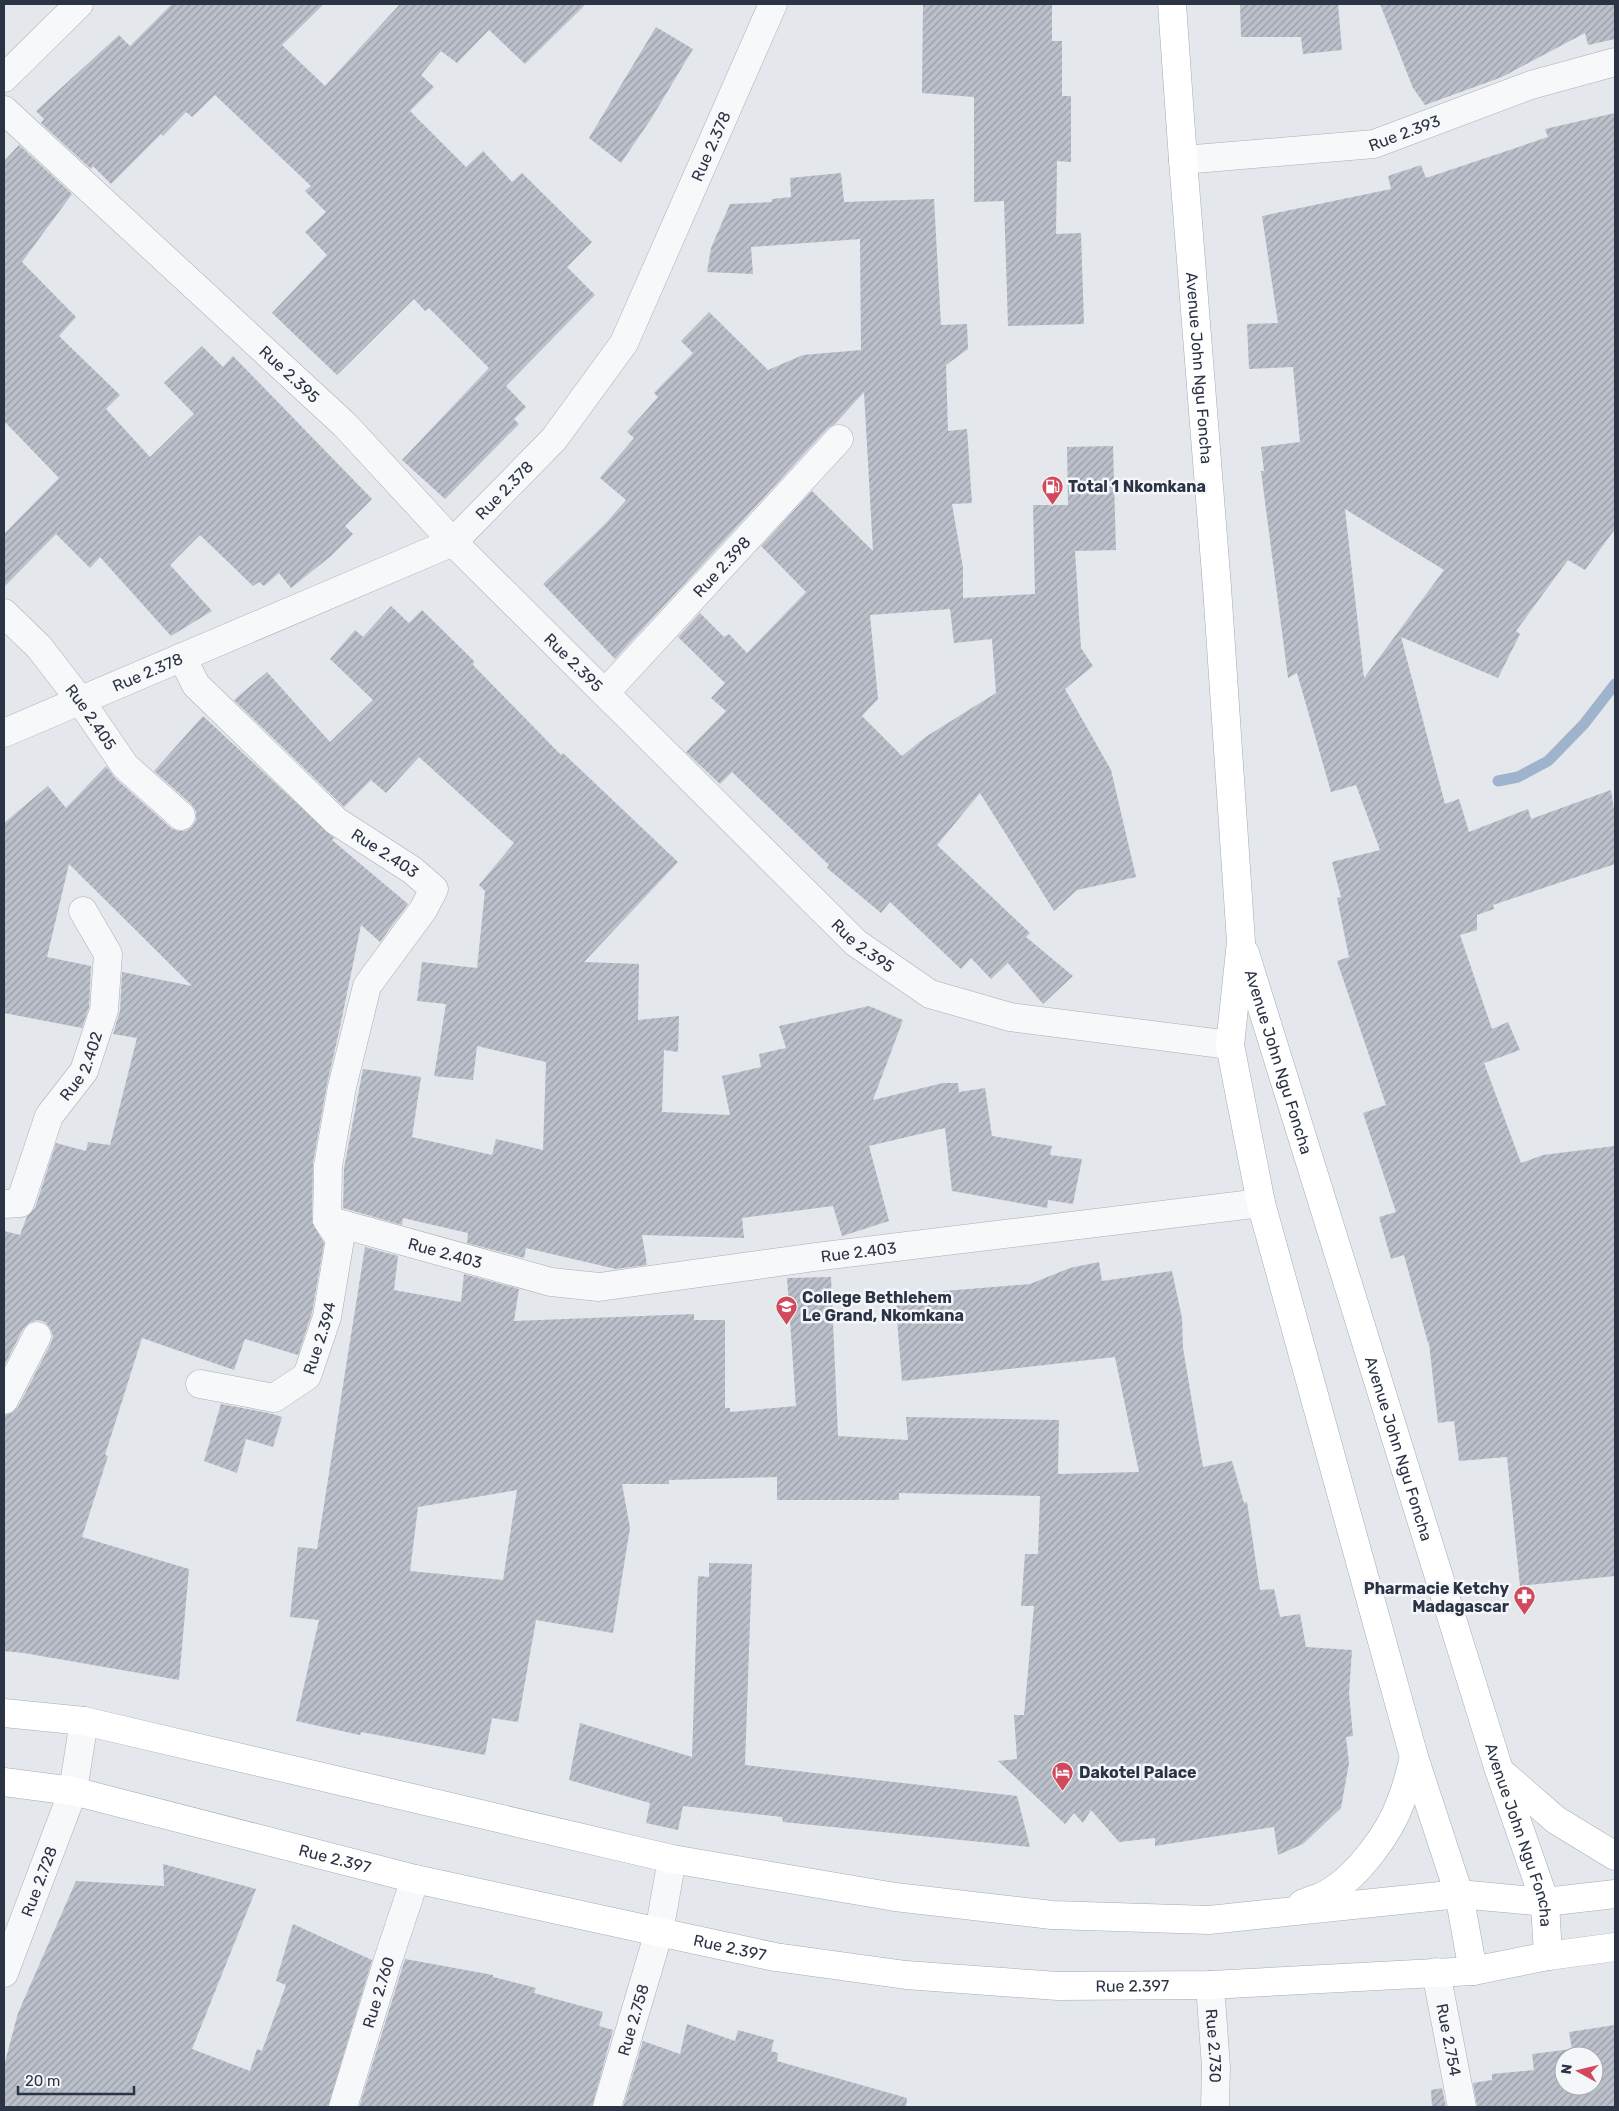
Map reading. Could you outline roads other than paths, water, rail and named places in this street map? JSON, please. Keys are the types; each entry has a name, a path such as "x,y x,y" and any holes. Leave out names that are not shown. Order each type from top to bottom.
{"main road":[{"name":"Avenue John Ngu Foncha","path":"1172,4 1182,160 1218,587 1241,942 1230,1046 1261,1204 1414,1757 1459,1894 1473,1971"},
{"name":"Avenue John Ngu Foncha","path":"1241,942 1499,1770 1545,1902 1548,1956"},
{"path":"4,1713 84,1721 672,1859 894,1897 1052,1915 1209,1920 1459,1894 1545,1902 1615,1894"},
{"path":"1280,1912 1328,1894 1350,1877 1370,1855 1401,1803 1414,1757"},
{"path":"1499,1770 1556,1820 1615,1856"},
{"name":"Rue 2.397","path":"4,1782 73,1791 416,1879 775,1957 906,1974 1058,1986 1210,1985 1473,1971 1548,1956 1615,1947"}],"street":[{"path":"7,70 79,4"},
{"name":"Rue 2.378","path":"4,733 453,542 554,439 624,343 773,4"},
{"name":"Rue 2.393","path":"1182,160 1374,144 1532,85 1615,62"},
{"name":"Rue 2.395","path":"4,110 346,425 453,542 856,943 930,994 1010,1017 1230,1046"},
{"name":"Rue 2.398","path":"605,693 839,439"},
{"name":"Rue 2.405","path":"4,613 39,647 80,700 125,766 181,816"},
{"name":"Rue 2.403","path":"182,657 196,685 336,821 412,870 434,889 422,910 367,986 342,1087 331,1148 328,1166 327,1220 551,1282 599,1287 824,1256 1261,1204"},
{"name":"Rue 2.402","path":"4,1204 20,1204 50,1116 84,1071 104,1010 108,954 83,912"},
{"name":"Rue 2.394","path":"200,1384 274,1398 307,1376 327,1317 340,1239 327,1220"},
{"path":"4,1400 37,1336"},
{"name":"Rue 2.728","path":"4,1973 73,1791 84,1721"},
{"name":"Rue 2.758","path":"607,2107 659,1932 672,1859"},
{"name":"Rue 2.760","path":"342,2107 387,1962 416,1879"},
{"name":"Rue 2.754","path":"1436,1972 1462,2107"},
{"name":"Rue 2.730","path":"1210,1985 1216,2067 1215,2107"}],"waterway":[{"path":"1498,781 1518,777 1548,761 1584,724 1615,684"}],"place":[{"name":"Total 1 Nkomkana","path":"1052,505"},
{"name":"College Bethlehem Le Grand, Nkomkana","path":"786,1325"},
{"name":"Pharmacie Ketchy Madagascar","path":"1525,1616"},
{"name":"Dakotel Palace","path":"1063,1791"}]}
